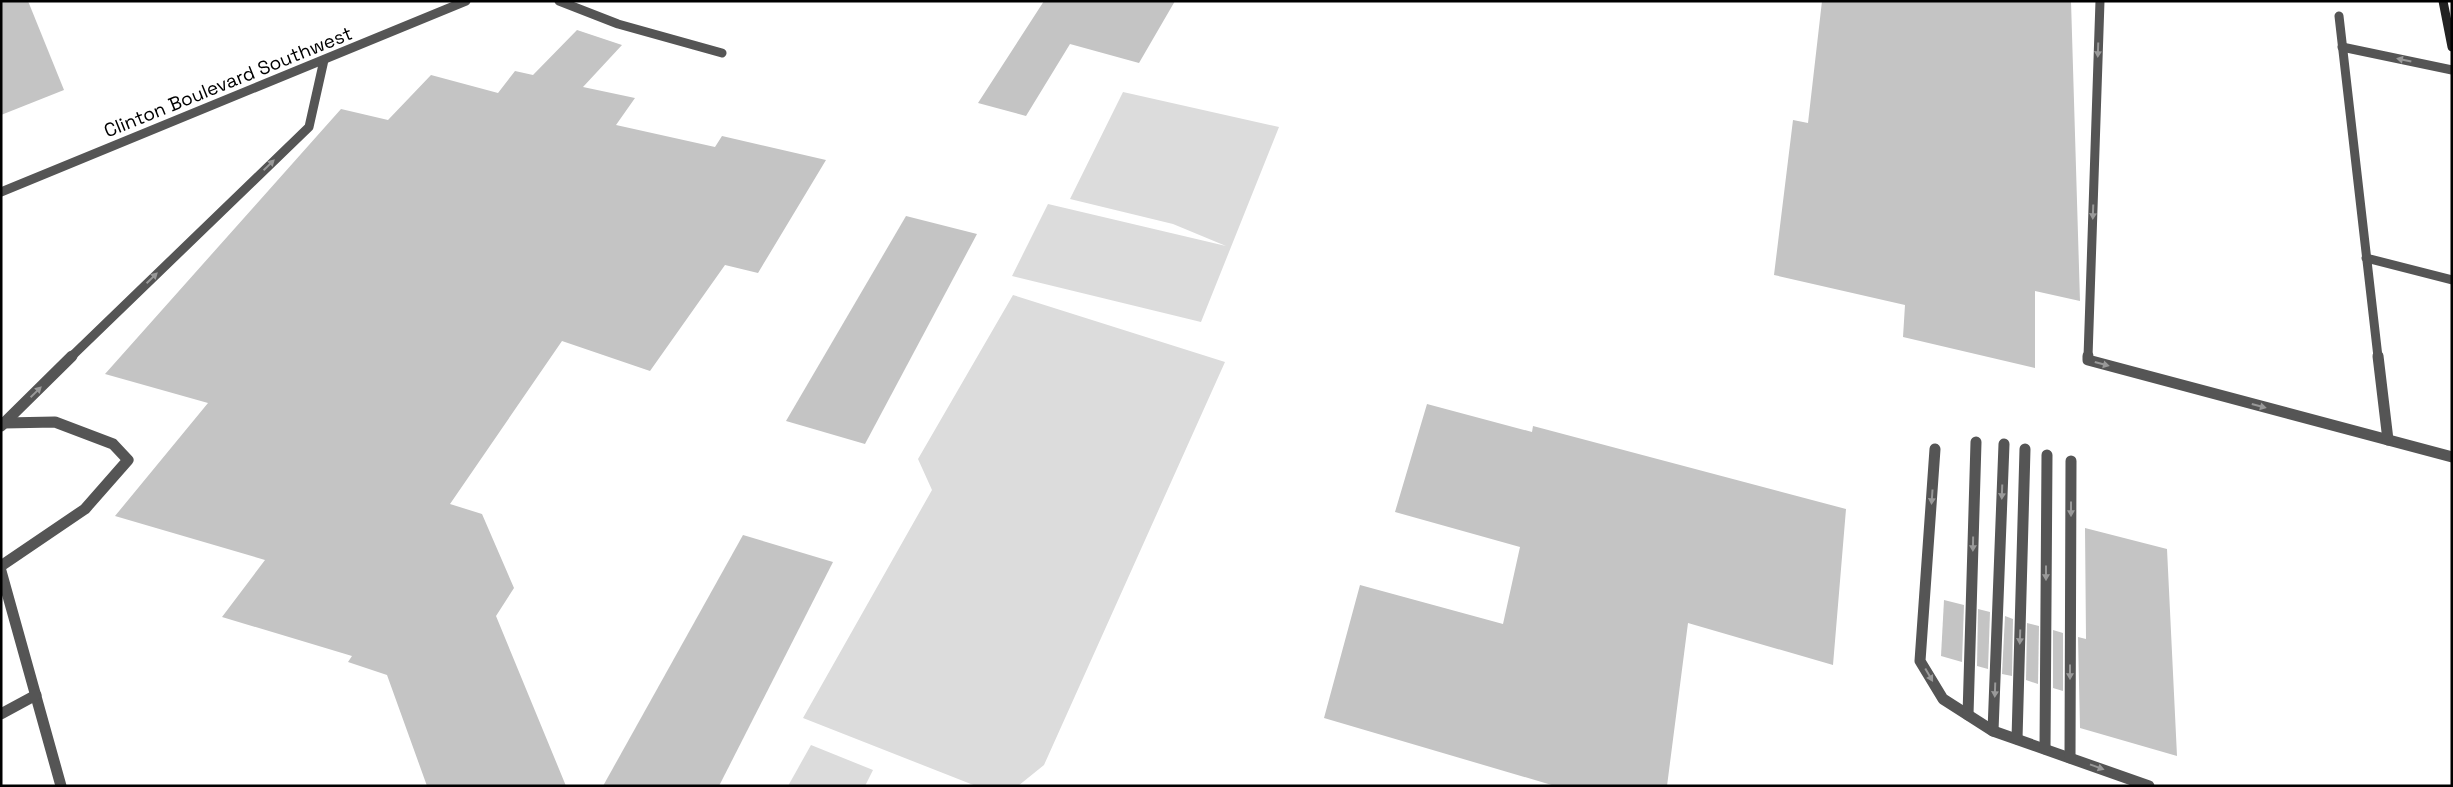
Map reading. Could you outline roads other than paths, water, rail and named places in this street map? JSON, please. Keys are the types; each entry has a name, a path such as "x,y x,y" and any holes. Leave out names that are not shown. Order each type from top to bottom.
{"main road":[{"path":"2443,1 2452,47"}],"street":[{"name":"Clinton Boulevard Southwest","path":"1,192 466,1"},
{"path":"559,1 618,24 722,53"},
{"path":"2100,1 2088,360 2452,457"},
{"path":"2339,16 2388,440"},
{"path":"2342,47 2452,70"},
{"path":"3,424 135,293 309,128 324,60"},
{"path":"2366,258 2452,280"},
{"path":"1,566 85,509 128,460 113,444 55,422 3,424"},
{"path":"1968,715 1976,442"},
{"path":"1993,731 2004,444"},
{"path":"1935,449 1920,661 1943,699 1993,731 2149,786"},
{"path":"2017,739 2025,449"},
{"path":"2045,749 2047,455"},
{"path":"2070,758 2071,460"},
{"path":"1,571 61,786"},
{"path":"1,714 36,695"}]}
